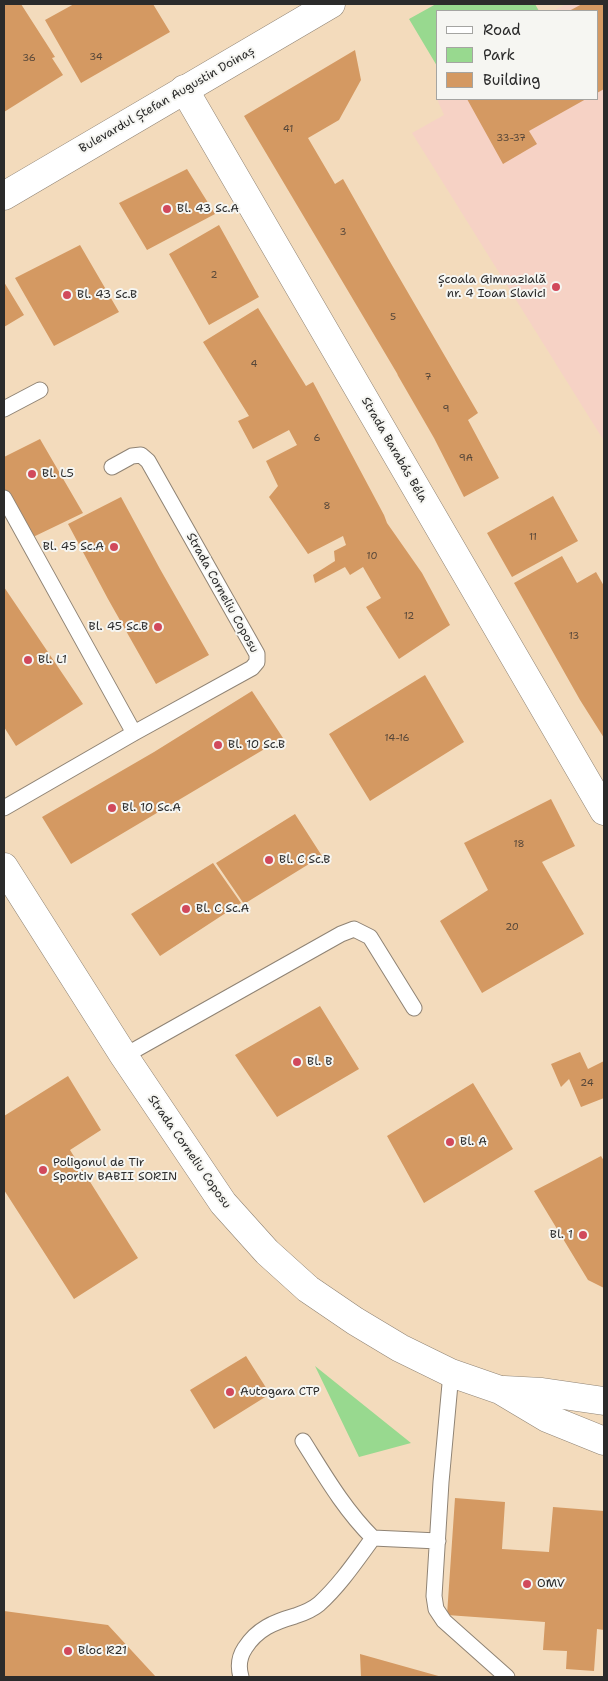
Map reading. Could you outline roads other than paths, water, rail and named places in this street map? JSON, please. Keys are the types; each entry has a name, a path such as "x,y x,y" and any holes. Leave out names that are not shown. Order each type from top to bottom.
{"main road":[{"name":"Bulevardul Ștefan Augustin Doinaș","path":"4,196 331,4"},
{"name":"Strada Barabás Béla","path":"184,89 604,812"},
{"name":"Strada Corneliu Coposu","path":"6,878 223,1203 268,1252 308,1289 355,1322 400,1348 451,1373 500,1390 547,1418 604,1441"},
{"name":"Strada Corneliu Coposu","path":"500,1390 542,1392 604,1401"}],"lane":[{"path":"4,409 40,390"},
{"name":"Strada Corneliu Coposu","path":"4,808 252,668 257,662 257,654 148,461 141,455 132,456 112,467"},
{"path":"4,498 134,733"},
{"path":"124,1056 341,934 354,929 370,937 414,1008"},
{"path":"451,1373 441,1482 434,1596 436,1609 444,1621 508,1677"},
{"path":"303,1441 339,1500 373,1538 438,1540"},
{"path":"241,1677 238,1668 243,1651 252,1638 265,1627 307,1612 318,1606 342,1581 373,1538"}],"place":[{"name":"Bl. 43 Sc.A","path":"167,209"},
{"name":"Școala Gimnazială nr. 4 Ioan Slavici","path":"556,287"},
{"name":"Bl. 43 Sc.B","path":"67,295"},
{"name":"Bl. L5","path":"32,474"},
{"name":"Bl. 45 Sc.A","path":"114,547"},
{"name":"Bl. 45 Sc.B","path":"158,627"},
{"name":"Bl. L1","path":"28,660"},
{"name":"Bl. 10 Sc.B","path":"218,745"},
{"name":"Bl. 10 Sc.A","path":"112,808"},
{"name":"Bl. C Sc.B","path":"269,860"},
{"name":"Bl. C Sc.A","path":"186,909"},
{"name":"Bl. B","path":"297,1062"},
{"name":"Bl. A","path":"450,1142"},
{"name":"Poligonul de Tir Sportiv BABII SORIN","path":"43,1170"},
{"name":"Bl. 1","path":"583,1235"},
{"name":"Autogara CTP","path":"230,1392"},
{"name":"OMV","path":"527,1584"},
{"name":"Bloc R21","path":"68,1651"}]}
